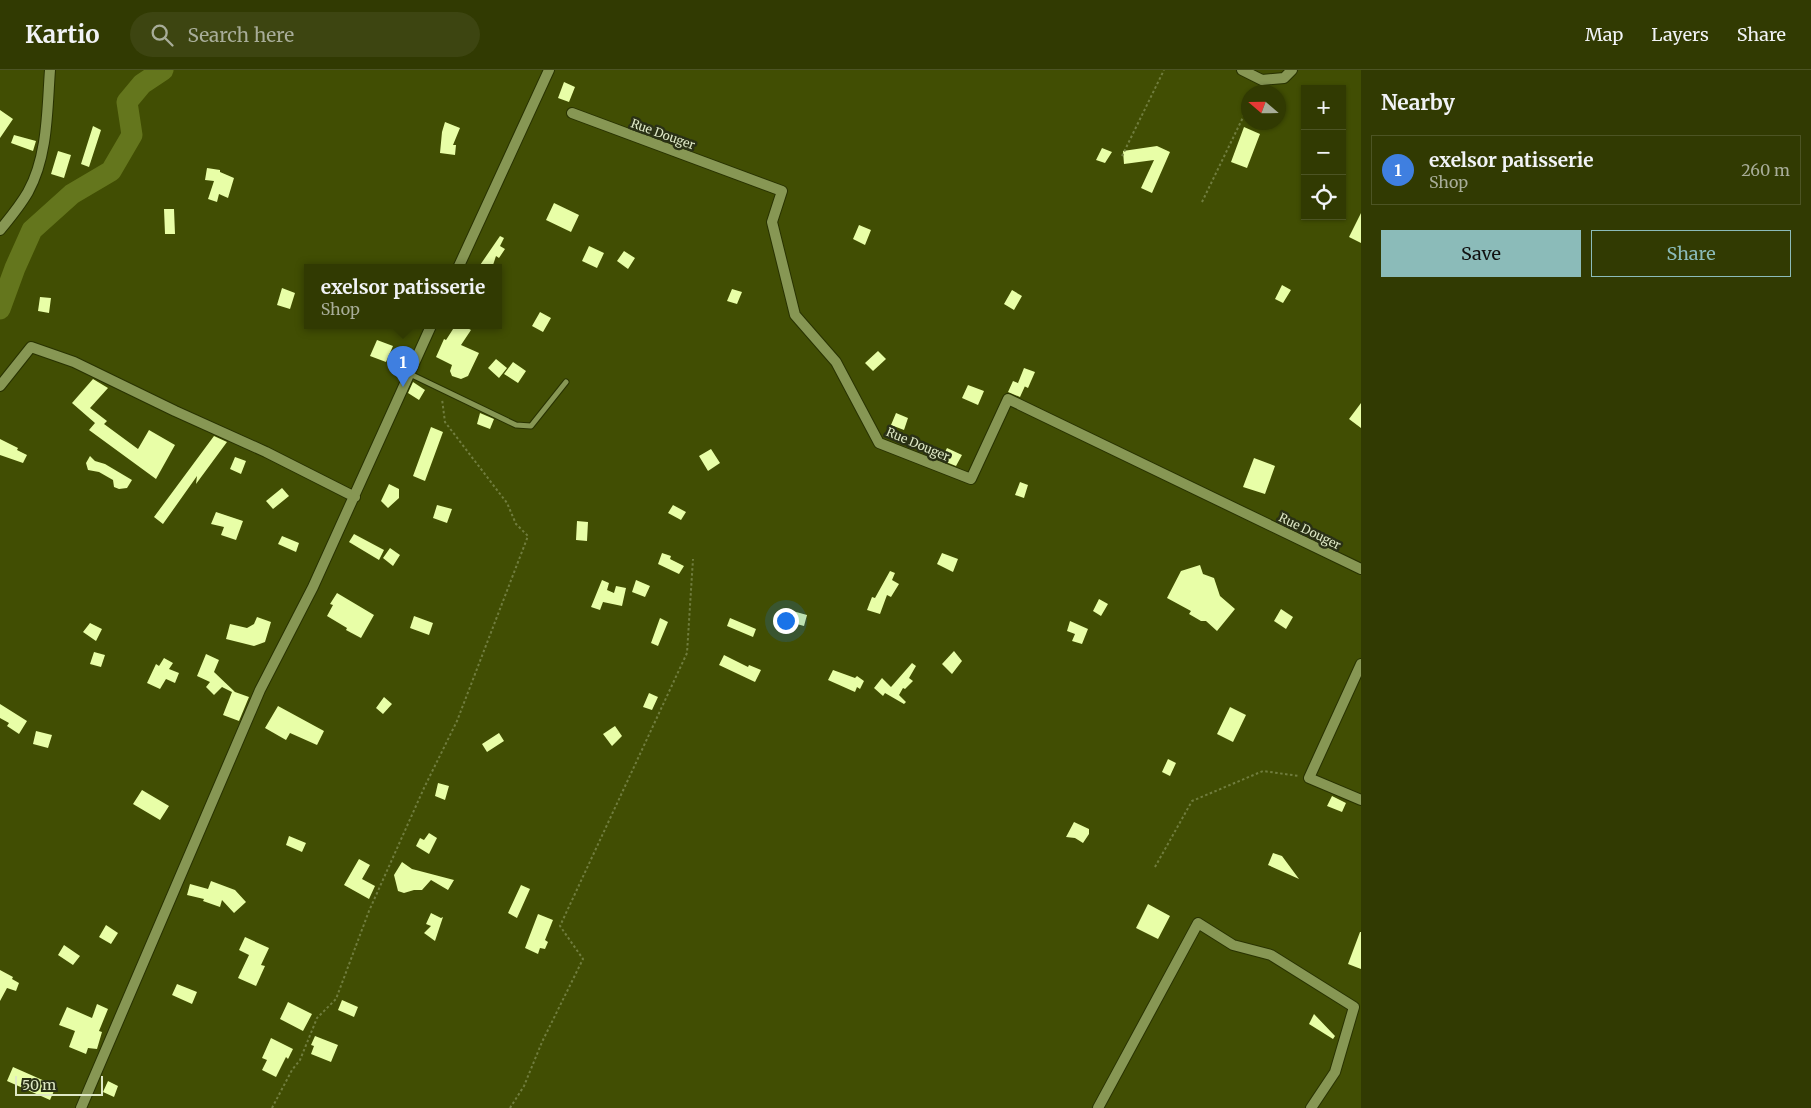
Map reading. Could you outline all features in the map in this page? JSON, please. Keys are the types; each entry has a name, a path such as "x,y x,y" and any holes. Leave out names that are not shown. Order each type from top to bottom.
{"street":[{"path":"0,230 28,192 38,167 44,141 50,70"},
{"path":"460,264 549,70"},
{"path":"1242,70 1262,80 1284,78 1292,70"},
{"name":"Rue Douger","path":"572,113 782,191 772,222 795,315 836,362 879,444 971,479 1008,399 1361,569"},
{"path":"80,1108 260,690 313,587 430,329"},
{"path":"0,386 31,347 74,362 266,452 355,497"},
{"path":"1361,664 1309,778 1361,800"},
{"path":"1098,1108 1198,923 1233,944 1271,955 1354,1007 1335,1072 1311,1108"}],"lane":[{"path":"409,374 516,425 531,426 566,382"}],"path":[{"path":"1122,156 1164,70"},
{"path":"1202,202 1241,122"},
{"path":"272,1108 292,1070 300,1060 317,1018 336,999 369,911 424,788 457,721 528,536 516,524 507,504 445,422 441,390"},
{"path":"510,1108 524,1086 542,1042 583,959 560,926 687,653 693,559"},
{"path":"1155,867 1192,801 1263,771 1309,778"}],"building":[{"path":"564,82 575,87 569,102 558,98"},
{"path":"0,110 13,119 0,138"},
{"path":"445,122 460,128 453,145 456,145 455,155 440,153"},
{"path":"93,126 101,130 89,167 81,164"},
{"path":"1243,130 1251,130 1260,134 1247,168 1231,162"},
{"path":"14,135 36,141 33,151 11,143"},
{"path":"1157,146 1170,152 1152,193 1141,188 1154,160 1124,164 1123,151"},
{"path":"1102,148 1112,152 1105,163 1096,160"},
{"path":"58,151 71,155 64,178 51,174"},
{"path":"207,168 220,170 220,172 234,178 228,198 219,194 217,202 208,199 214,181 205,180"},
{"path":"554,203 579,215 571,232 546,220"},
{"path":"164,209 174,209 175,234 165,234"},
{"path":"1361,213 1361,243 1349,237"},
{"path":"859,225 871,230 865,245 853,239"},
{"path":"500,236 504,238 500,246 505,249 499,258 496,256 493,264 481,264"},
{"path":"589,246 604,253 597,268 582,261"},
{"path":"624,251 635,258 628,269 617,261"},
{"path":"1282,285 1291,290 1283,303 1275,299"},
{"path":"282,288 295,293 290,309 277,305"},
{"path":"732,289 742,292 737,304 727,301"},
{"path":"1012,290 1022,296 1014,310 1004,304"},
{"path":"40,297 51,298 49,313 38,311"},
{"path":"540,312 551,318 543,332 532,326"},
{"path":"453,329 471,330 461,345 479,353 468,376 461,379 452,376 450,371 452,365 436,357 444,339 446,340"},
{"path":"377,340 393,346 386,362 370,356"},
{"path":"878,351 886,359 873,371 865,363"},
{"path":"496,359 507,368 499,378 488,368"},
{"path":"513,362 526,371 518,383 504,374"},
{"path":"1024,368 1035,372 1028,388 1018,383"},
{"path":"93,379 108,388 90,408 107,421 104,424 138,449 149,430 175,445 156,479 89,430 95,423 72,403"},
{"path":"1013,381 1025,386 1020,397 1008,392"},
{"path":"413,382 425,390 419,400 408,393"},
{"path":"968,385 984,391 978,405 962,398"},
{"path":"1361,403 1361,428 1349,419"},
{"path":"480,413 494,419 490,429 477,424"},
{"path":"896,413 908,418 904,430 891,425"},
{"path":"431,427 443,432 425,481 413,476"},
{"path":"214,436 227,442 196,484 197,476 163,524 154,517"},
{"path":"0,439 27,455 23,463 0,455"},
{"path":"947,448 962,455 956,466 941,460"},
{"path":"711,449 720,463 708,471 699,456"},
{"path":"90,456 95,461 105,464 132,480 127,488 119,489 114,487 113,480 99,472 88,470 86,463"},
{"path":"235,457 246,461 241,474 230,469"},
{"path":"1254,458 1275,466 1265,494 1243,487"},
{"path":"1020,482 1028,485 1024,498 1015,495"},
{"path":"389,484 399,489 399,498 388,508 381,501"},
{"path":"282,488 289,496 273,509 266,501"},
{"path":"437,505 452,509 447,523 433,518"},
{"path":"673,505 686,512 681,520 668,513"},
{"path":"216,512 243,521 236,540 221,535 224,527 211,524"},
{"path":"577,521 588,522 587,541 576,540"},
{"path":"354,534 384,550 379,560 349,542"},
{"path":"282,536 299,543 296,552 278,544"},
{"path":"390,548 400,555 393,566 383,558"},
{"path":"662,553 671,556 670,559 684,566 679,574 658,564"},
{"path":"942,553 958,559 953,572 937,564"},
{"path":"1200,565 1203,574 1214,578 1220,596 1235,609 1217,631 1206,621 1201,621 1189,614 1191,611 1167,598 1181,571"},
{"path":"890,571 895,573 892,580 899,584 891,597 887,595 880,614 867,610 872,597 875,598"},
{"path":"602,580 609,583 607,590 614,593 616,586 626,588 622,606 603,602 600,610 591,607"},
{"path":"636,580 650,586 645,597 632,592"},
{"path":"337,593 374,615 361,638 327,616 333,605 330,604"},
{"path":"1099,599 1108,604 1101,616 1093,611"},
{"path":"1281,609 1293,617 1286,629 1274,621"},
{"path":"789,610 807,615 804,626 786,621"},
{"path":"414,616 433,623 429,635 410,628"},
{"path":"257,617 271,622 265,642 254,646 226,639 230,624 247,628 254,624"},
{"path":"660,618 668,622 658,646 651,643"},
{"path":"730,618 756,629 753,637 727,626"},
{"path":"1070,621 1088,629 1082,644 1072,641 1075,634 1067,631"},
{"path":"90,623 102,629 96,641 83,632"},
{"path":"954,651 962,661 952,674 942,664"},
{"path":"94,652 105,655 101,667 90,664"},
{"path":"206,654 219,660 214,672 235,692 249,697 239,721 223,715 232,692 222,687 214,695 206,687 210,682 197,676"},
{"path":"724,655 748,667 749,665 761,670 755,682 719,665"},
{"path":"164,658 173,663 169,669 179,673 175,683 166,679 160,689 147,683 156,664 159,666"},
{"path":"912,663 916,666 909,678 913,681 905,689 903,688 899,695 906,702 904,704 885,693 883,696 874,688 882,678 891,687"},
{"path":"833,670 855,678 857,676 864,681 860,689 857,687 855,692 828,680"},
{"path":"649,693 658,697 652,710 643,707"},
{"path":"384,697 392,704 383,714 376,708"},
{"path":"0,704 27,721 19,734 7,726 9,723 0,718"},
{"path":"278,706 324,731 317,745 290,733 286,740 265,728"},
{"path":"1230,707 1246,715 1233,742 1217,734"},
{"path":"615,726 622,736 612,746 603,734"},
{"path":"36,731 52,735 48,748 33,744"},
{"path":"499,733 504,741 487,752 482,744"},
{"path":"1168,759 1176,763 1170,776 1162,772"},
{"path":"438,783 449,786 445,800 435,796"},
{"path":"142,790 169,806 160,820 133,804"},
{"path":"1332,796 1346,803 1342,812 1327,806"},
{"path":"1074,822 1089,829 1089,834 1083,843 1075,838 1066,837"},
{"path":"429,833 437,838 429,854 416,846 420,838 424,840"},
{"path":"289,836 306,843 302,852 286,845"},
{"path":"1273,853 1282,856 1299,879 1268,865"},
{"path":"359,859 370,865 362,879 375,886 369,899 344,885"},
{"path":"402,862 412,869 454,880 448,890 431,880 422,890 404,893 398,891 394,875"},
{"path":"211,881 235,890 246,902 234,913 222,900 220,907 203,901 204,899 187,895 190,884 208,889"},
{"path":"521,885 530,889 517,918 508,913"},
{"path":"1148,904 1170,916 1158,939 1136,928"},
{"path":"431,913 441,918 443,917 435,941 424,933 431,926 426,924"},
{"path":"538,914 553,920 545,940 548,942 545,949 540,948 538,954 525,948"},
{"path":"106,925 118,933 111,944 99,937"},
{"path":"1361,932 1361,969 1348,964"},
{"path":"245,937 269,948 261,965 265,966 256,986 238,978 249,955 239,950"},
{"path":"64,945 80,956 73,965 58,955"},
{"path":"0,970 13,977 12,979 19,983 16,991 7,988 0,1001"},
{"path":"177,984 197,992 192,1004 172,995"},
{"path":"342,1000 358,1007 354,1017 338,1010"},
{"path":"288,1002 312,1014 303,1031 280,1019"},
{"path":"97,1004 108,1009 99,1031 102,1032 97,1049 88,1048 86,1054 69,1047 75,1031 59,1025 67,1007 92,1018"},
{"path":"1314,1014 1335,1036 1333,1039 1309,1024"},
{"path":"315,1036 338,1045 331,1062 311,1054 314,1046 311,1045"},
{"path":"271,1038 293,1049 288,1059 286,1057 276,1077 262,1070 267,1060 262,1058"},
{"path":"13,1067 56,1086 50,1100 7,1081"},
{"path":"108,1081 118,1086 114,1097 103,1092"}],"waterway":[{"path":"0,309 32,230 72,194 111,171 132,135 127,102 142,84 163,70"}],"place":[{"name":"exelsor patisserie","path":"403,387"}]}
